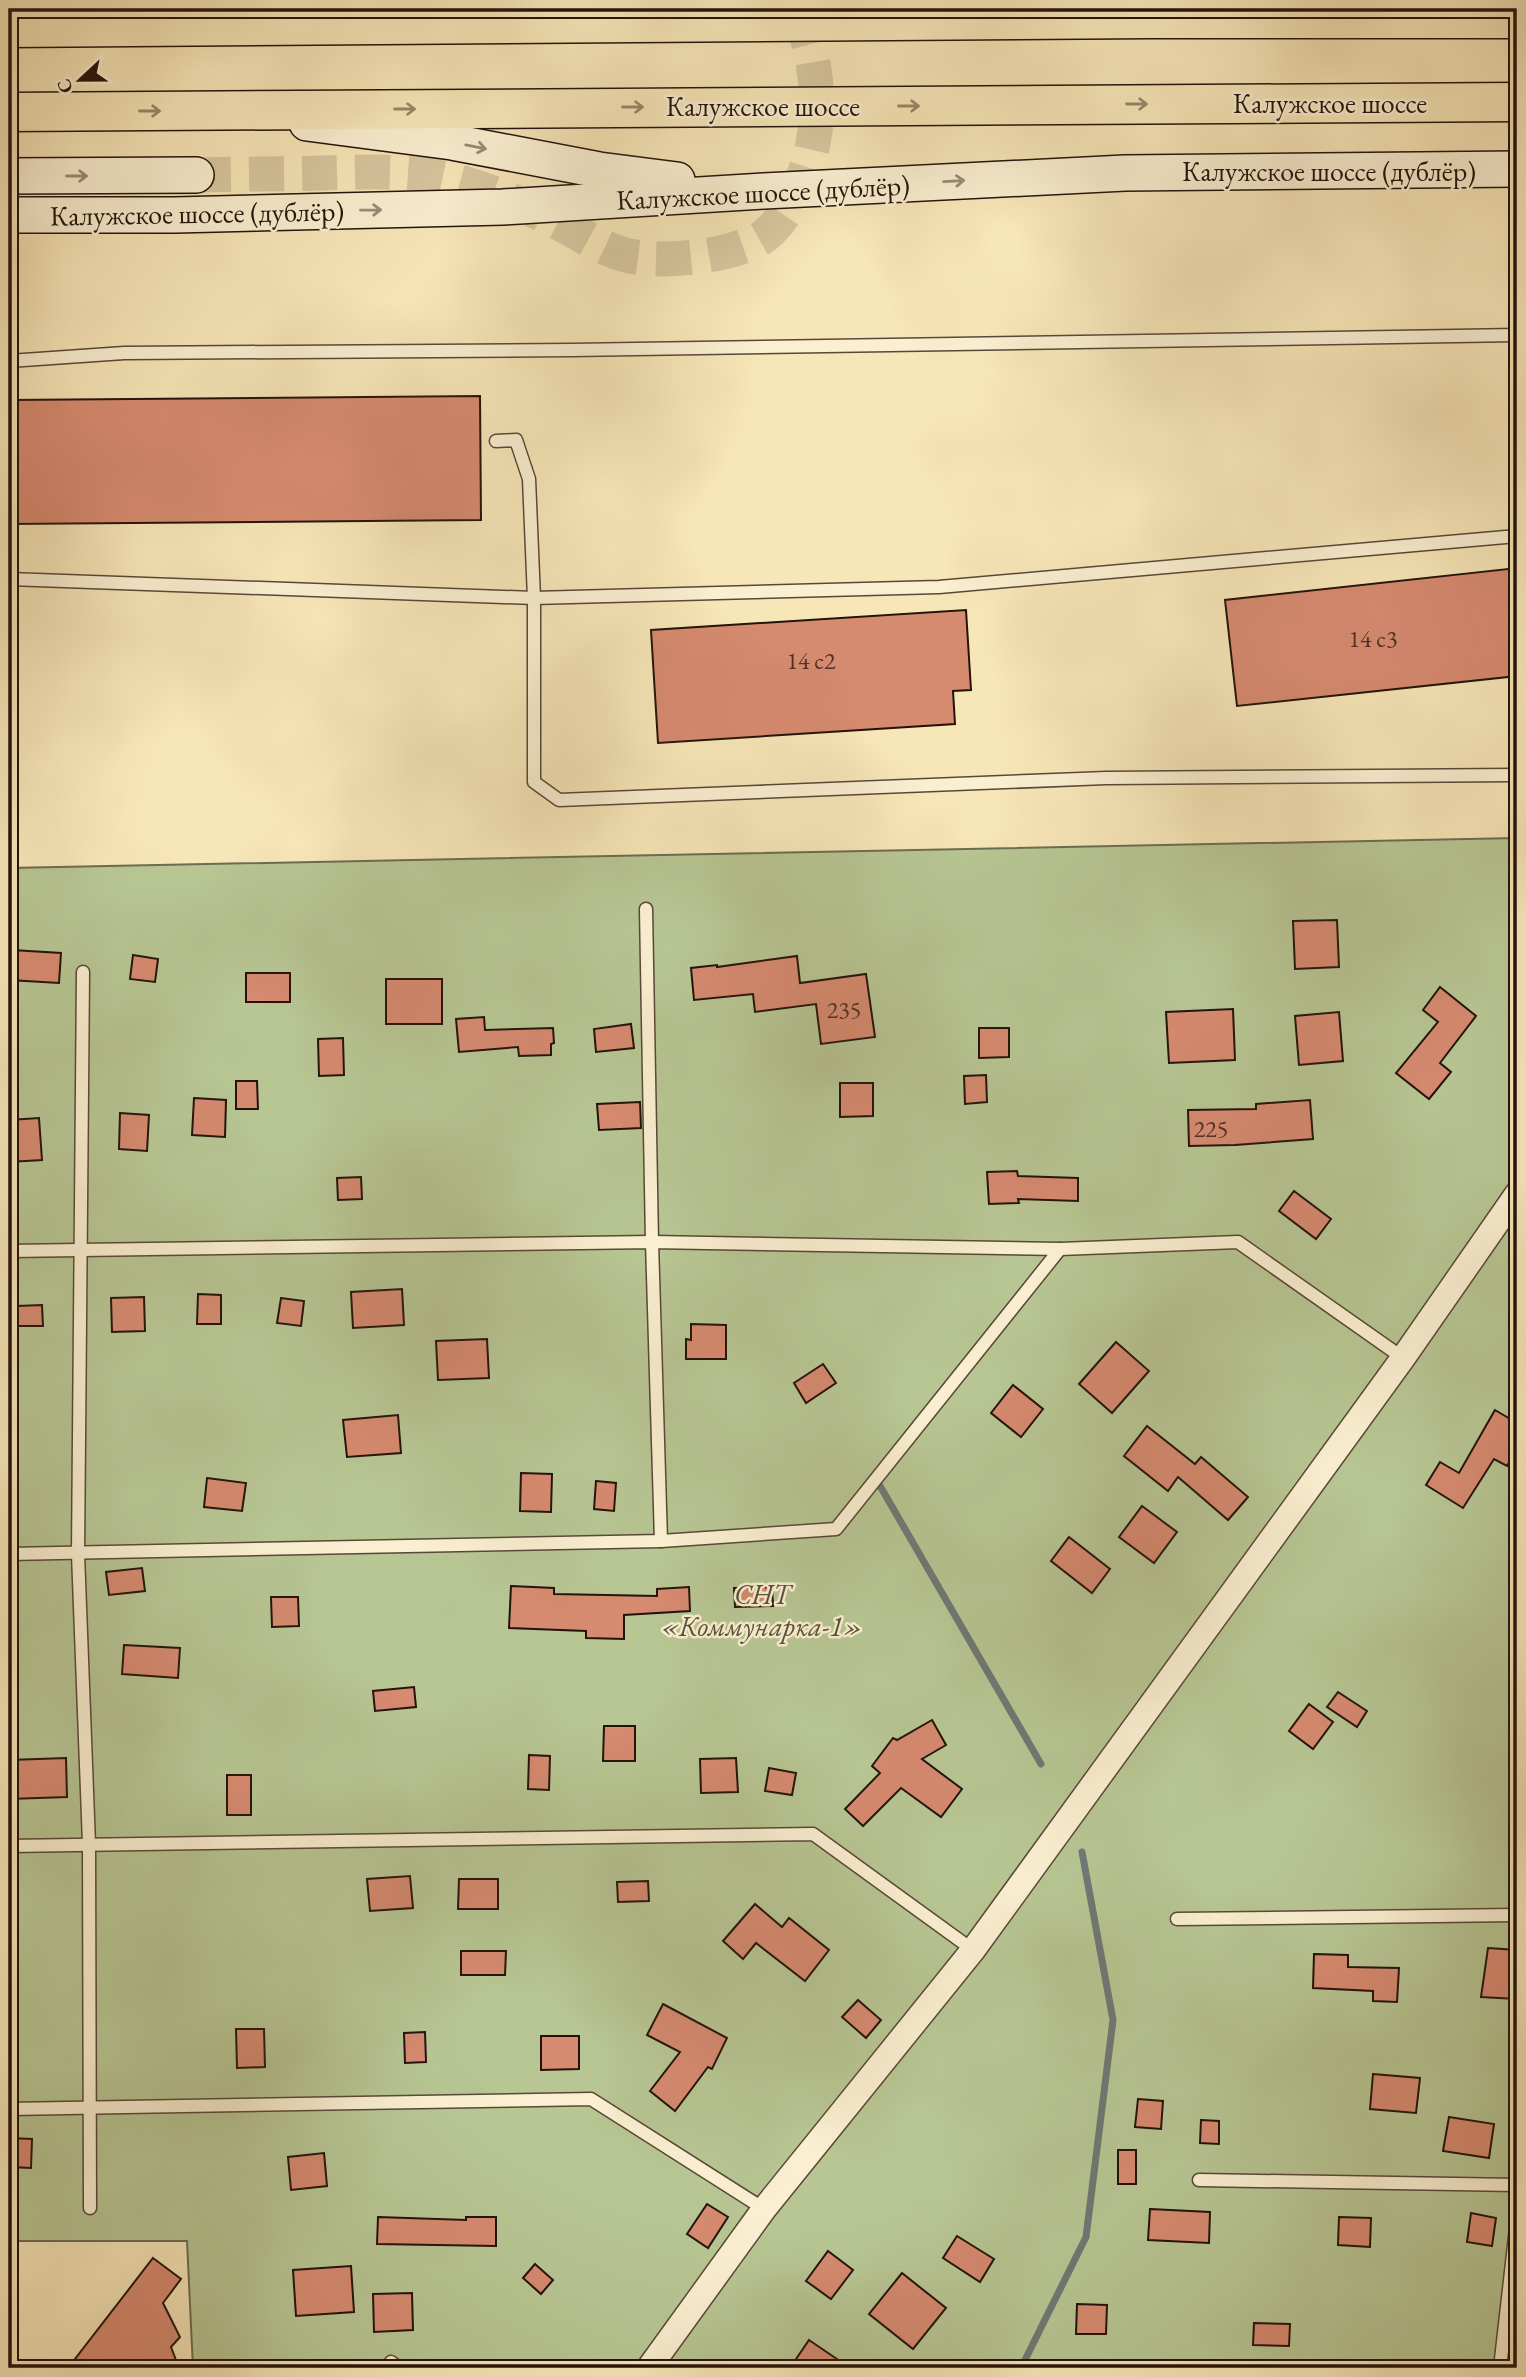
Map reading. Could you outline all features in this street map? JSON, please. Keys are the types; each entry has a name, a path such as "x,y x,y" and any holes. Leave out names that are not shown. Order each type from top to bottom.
{"highway":[{"path":"9,28 125,25 1517,19"},
{"name":"Калужское шоссе","path":"9,112 1517,102"}],"main road":[{"path":"17,9 125,25"},
{"path":"1151,19 1252,9"},
{"path":"215,110 452,142 599,170 764,191"},
{"name":"Калужское шоссе (дублёр)","path":"9,215 175,215 503,207 1125,173 1517,169"},
{"path":"9,176 196,175"}],"street":[{"path":"649,2368 764,2209 973,1950 1402,1358 1517,1194"}],"lane":[{"path":"9,361 124,353 572,350 1517,335"},
{"path":"496,441 516,440 529,479 534,598 534,782 559,800 1106,778 1517,775"},
{"path":"9,579 534,598 939,587 1517,536"},
{"path":"646,909 652,1242 662,1541"},
{"path":"83,972 78,1553 89,1844 90,2208"},
{"path":"9,1251 652,1242 1060,1249 1238,1242 1402,1358"},
{"path":"9,1554 662,1541 836,1529 1060,1249"},
{"path":"9,1846 813,1834 973,1950"},
{"path":"1177,1919 1517,1915"},
{"path":"9,2109 591,2099 764,2209"},
{"path":"1199,2180 1517,2185"},
{"path":"1500,2368 1517,2219"}],"green space":[{"name":"СНТ «Коммунарка-1»","path":"1517,838 1517,2368 193,2368 187,2241 9,2241 9,868"}],"building":[{"path":"480,396 481,520 9,524 9,400"},
{"path":"1517,568 1517,676 1237,706 1225,600"},
{"path":"966,610 971,690 953,691 955,724 658,743 651,630"},
{"path":"1337,920 1339,967 1295,969 1293,921"},
{"path":"12,950 61,953 59,983 9,980"},
{"path":"133,955 158,959 155,982 130,979"},
{"path":"797,956 800,983 866,974 875,1037 821,1044 816,1004 755,1012 753,994 694,1000 691,968"},
{"path":"246,973 290,973 290,1002 246,1002"},
{"path":"386,979 442,979 442,1024 386,1024"},
{"path":"1440,987 1476,1016 1440,1063 1451,1072 1429,1099 1396,1073 1438,1022 1423,1010"},
{"path":"1233,1009 1235,1060 1169,1063 1166,1012"},
{"path":"1339,1012 1343,1061 1299,1065 1295,1016"},
{"path":"484,1017 485,1030 553,1028 554,1043 551,1044 551,1055 519,1056 518,1047 459,1052 456,1019"},
{"path":"631,1024 634,1048 596,1052 594,1029"},
{"path":"979,1028 1009,1028 1009,1057 979,1058"},
{"path":"343,1038 344,1075 319,1076 318,1039"},
{"path":"986,1075 987,1102 965,1104 964,1076"},
{"path":"236,1081 257,1081 258,1109 236,1109"},
{"path":"840,1083 873,1083 873,1116 840,1117"},
{"path":"194,1098 226,1100 225,1137 192,1135"},
{"path":"1310,1100 1313,1139 1189,1146 1188,1110 1256,1109 1256,1104"},
{"path":"640,1102 641,1128 599,1130 597,1104"},
{"path":"120,1113 149,1115 147,1151 119,1149"},
{"path":"39,1118 42,1160 9,1162 9,1120"},
{"path":"1017,1171 1018,1176 1078,1178 1078,1201 1018,1199 1019,1203 989,1204 987,1172"},
{"path":"361,1177 362,1199 338,1200 337,1178"},
{"path":"1294,1191 1331,1219 1316,1239 1279,1211"},
{"path":"402,1289 404,1325 353,1328 351,1292"},
{"path":"198,1294 221,1295 221,1324 197,1324"},
{"path":"144,1297 145,1331 112,1332 111,1298"},
{"path":"281,1298 304,1301 301,1326 277,1323"},
{"path":"42,1305 43,1326 18,1326 17,1306"},
{"path":"691,1324 726,1325 726,1359 686,1359 686,1339 691,1340"},
{"path":"487,1339 489,1378 438,1380 436,1341"},
{"path":"1116,1342 1149,1371 1112,1413 1079,1384"},
{"path":"823,1364 836,1383 806,1403 794,1383"},
{"path":"1013,1385 1043,1409 1021,1437 991,1413"},
{"path":"1495,1410 1517,1423 1517,1448 1507,1466 1494,1459 1463,1508 1426,1485 1440,1462 1459,1473"},
{"path":"398,1415 401,1453 347,1457 343,1420"},
{"path":"1147,1426 1195,1464 1201,1457 1248,1497 1228,1520 1178,1477 1168,1491 1124,1456"},
{"path":"521,1473 552,1474 551,1512 520,1511"},
{"path":"207,1478 246,1483 242,1511 204,1507"},
{"path":"596,1481 616,1483 614,1511 594,1509"},
{"path":"1142,1506 1177,1532 1154,1563 1119,1537"},
{"path":"1069,1537 1110,1569 1092,1593 1051,1561"},
{"path":"142,1568 145,1591 109,1595 106,1572"},
{"path":"511,1586 554,1588 554,1594 657,1596 657,1589 689,1587 690,1611 624,1615 624,1639 586,1638 586,1631 509,1628"},
{"path":"772,1587 773,1606 735,1607 734,1588"},
{"path":"271,1597 298,1597 299,1626 272,1627"},
{"path":"124,1645 180,1648 178,1678 122,1674"},
{"path":"414,1687 416,1707 375,1711 373,1691"},
{"path":"1338,1692 1367,1711 1357,1727 1327,1707"},
{"path":"1309,1704 1333,1722 1313,1749 1289,1731"},
{"path":"932,1720 946,1745 922,1759 962,1789 941,1817 901,1788 863,1826 845,1809 880,1773 872,1766 893,1738 897,1740"},
{"path":"604,1726 635,1726 635,1761 603,1761"},
{"path":"529,1755 550,1756 549,1790 528,1789"},
{"path":"66,1758 67,1797 9,1799 9,1760"},
{"path":"736,1758 738,1792 701,1793 700,1759"},
{"path":"769,1768 796,1773 792,1795 765,1791"},
{"path":"227,1775 251,1775 251,1815 227,1815"},
{"path":"410,1876 413,1908 370,1911 367,1879"},
{"path":"459,1879 498,1879 498,1909 458,1909"},
{"path":"648,1881 649,1901 618,1902 617,1882"},
{"path":"755,1904 782,1927 789,1918 829,1950 805,1981 756,1943 743,1959 723,1941"},
{"path":"1488,1948 1517,1950 1516,1999 1481,1997"},
{"path":"461,1951 506,1951 505,1975 461,1975"},
{"path":"1314,1954 1348,1955 1348,1967 1399,1968 1397,2002 1373,2001 1373,1991 1313,1988"},
{"path":"858,2000 881,2020 866,2038 842,2017"},
{"path":"663,2004 727,2038 712,2069 708,2067 675,2111 650,2091 680,2052 647,2035"},
{"path":"236,2029 264,2029 265,2067 237,2068"},
{"path":"425,2032 426,2062 405,2063 404,2033"},
{"path":"541,2036 579,2036 579,2069 541,2070"},
{"path":"1373,2074 1420,2078 1416,2113 1370,2109"},
{"path":"1138,2099 1163,2101 1161,2129 1135,2127"},
{"path":"1449,2117 1494,2124 1489,2158 1443,2151"},
{"path":"1201,2120 1219,2121 1219,2144 1200,2143"},
{"path":"9,2138 32,2139 31,2168 9,2167"},
{"path":"1118,2150 1136,2150 1136,2184 1118,2184"},
{"path":"324,2153 327,2186 291,2190 288,2157"},
{"path":"707,2204 728,2217 708,2248 687,2234"},
{"path":"1150,2209 1210,2212 1209,2243 1148,2240"},
{"path":"1471,2213 1496,2218 1492,2246 1467,2242"},
{"path":"378,2217 466,2220 466,2217 496,2217 496,2246 377,2244"},
{"path":"1339,2217 1371,2218 1370,2247 1338,2245"},
{"path":"957,2236 994,2259 980,2282 943,2258"},
{"path":"828,2251 853,2270 831,2299 806,2281"},
{"path":"153,2258 181,2279 163,2303 180,2337 171,2347 179,2368 68,2368"},
{"path":"535,2264 553,2280 541,2294 523,2278"},
{"path":"351,2266 354,2312 296,2316 293,2270"},
{"path":"902,2273 946,2308 913,2349 869,2314"},
{"path":"412,2293 413,2330 374,2332 373,2294"},
{"path":"1077,2304 1107,2305 1106,2334 1076,2334"},
{"path":"1254,2323 1290,2324 1289,2346 1253,2345"},
{"path":"809,2340 850,2368 790,2368"}],"waterway":[{"path":"876,1479 1041,1764"},
{"path":"1021,2368 1086,2237 1113,2020 1082,1852"}],"tunnel":[{"path":"196,175 367,172 425,175 454,180 498,195 625,255 675,259 730,250 760,239 773,228 793,199 808,163 816,119 815,74 811,51 797,9"}]}
